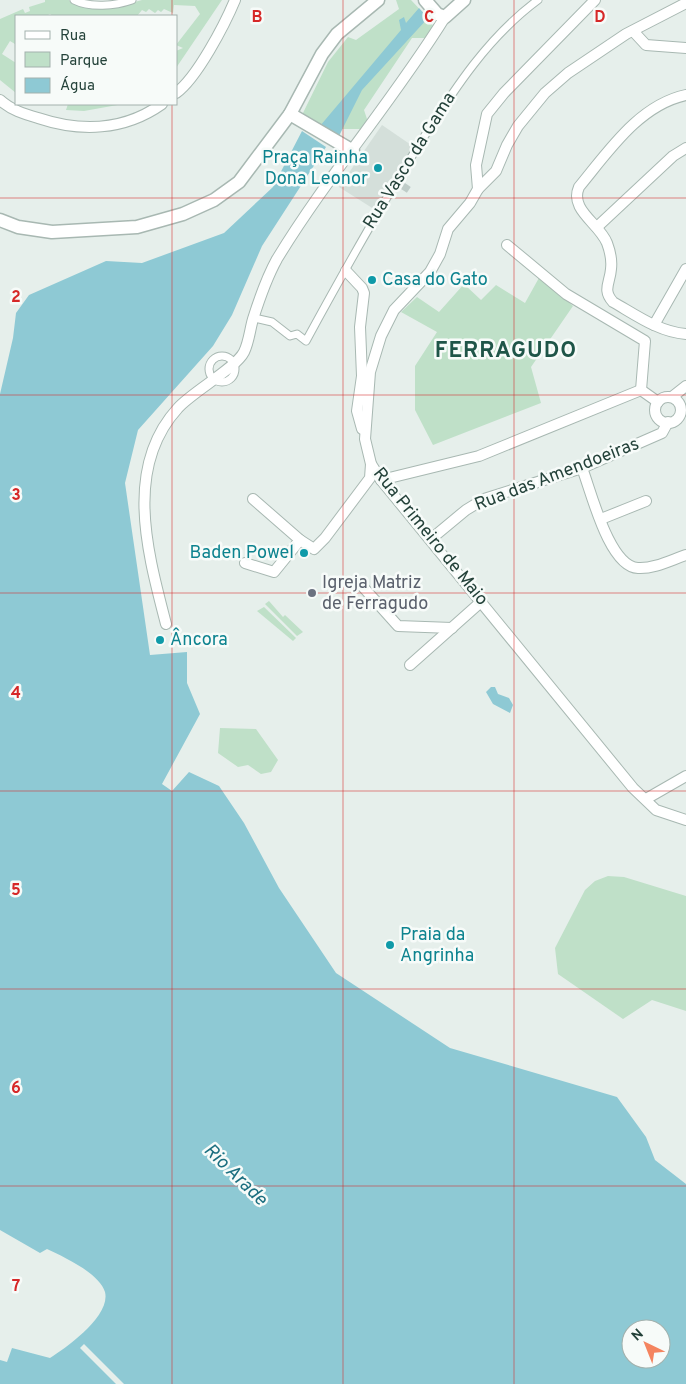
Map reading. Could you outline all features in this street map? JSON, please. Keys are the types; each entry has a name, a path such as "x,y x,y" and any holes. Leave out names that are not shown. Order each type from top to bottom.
{"street":[{"path":"74,0 83,4 121,4 132,0"},
{"path":"178,90 206,55 225,24 235,0"},
{"path":"0,220 18,227 52,232 86,232 137,227 183,214 214,200 239,182 290,114 322,54 337,34 378,0"},
{"path":"425,0 441,15"},
{"path":"166,624 149,554 144,515 149,457 162,428 178,407 244,353 254,318 276,262 348,148 441,15 464,0"},
{"name":"Rua Vasco da Gama","path":"254,318 272,322 290,336 297,334 306,341 377,211 464,75 519,14 538,0"},
{"path":"478,189 476,165 487,114 504,93 596,0"},
{"name":"Rua Primeiro de Maio","path":"686,3 633,31 568,73 545,93 518,126 506,145 496,171 478,189 470,203 448,229 440,254 430,272 394,310 381,336 370,372 365,438 370,464 381,480 482,601 633,788 656,810 686,820"},
{"path":"633,31 646,44 686,48"},
{"path":"686,95 658,105 643,116 613,146 578,187 575,196 576,204 597,227 606,241 610,255 611,270 607,285 608,297 613,302 650,323 670,332 686,334"},
{"path":"0,100 21,112 59,125 88,128 115,126 160,105"},
{"path":"290,114 348,148"},
{"path":"597,227 673,156 686,148"},
{"path":"507,245 566,294 645,341"},
{"path":"641,390 645,341 650,323 686,269"},
{"path":"346,270 362,288 364,293 360,327 362,376 357,411 365,438"},
{"path":"214,379 209,368 214,358 226,356 234,362"},
{"path":"672,397 680,406 683,416 668,422 657,417 655,409 658,402 664,398 672,397 686,386"},
{"path":"641,390 658,402"},
{"path":"381,480 480,456 641,390"},
{"name":"Rua das Amendoeiras","path":"431,539 466,510 484,499 582,468 662,433 668,422"},
{"path":"253,499 300,540 314,549 325,538 370,478 370,464"},
{"path":"582,468 614,552 624,562 636,568 650,568 686,555"},
{"path":"601,519 646,501"},
{"path":"245,563 274,572 300,540"},
{"path":"363,587 398,626 452,628"},
{"path":"410,666 482,601"},
{"path":"646,799 686,776"}],"shaded area":[{"name":"Praça Rainha Dona Leonor","path":"382,125 417,149 377,211 339,187"}],"green space":[{"path":"45,0 69,0 71,3 83,7 116,7 142,0 222,0 178,65 178,50 183,48 178,46 178,42 200,14 195,6 174,5 173,13 164,9 161,12 158,10 155,13 149,9 146,12 142,10 138,15 15,15 15,44 10,41 2,54 15,62 15,92 0,80 0,19 23,9 25,13 30,11 29,7 45,2"},
{"path":"396,0 411,0 433,26 427,38 412,38 364,110 368,122 362,129 341,129 339,136 302,115 328,62 348,37 356,40 399,9"},
{"path":"68,105 117,105 84,111 66,110"},
{"path":"540,276 573,306 531,367 541,403 433,445 415,410 415,366 437,332 401,312 417,297 439,312 464,284 481,300 496,285 525,303"},
{"path":"269,601 283,617 285,615 303,632 297,636 265,604"},
{"path":"264,607 296,638 293,641 257,611"},
{"path":"220,728 256,729 278,760 271,772 261,774 248,765 238,767 218,753"},
{"path":"608,876 624,877 686,896 686,1011 652,1000 623,1019 558,974 555,948 585,890 595,881"}],"water":[{"path":"419,8 428,18 362,90 339,136 320,126 401,30 399,20 404,17 406,23"},
{"name":"Rio Arade","path":"302,131 326,147 262,246 232,315 213,346 138,430 125,483 150,655 187,652 187,683 200,714 162,784 172,791 189,772 219,786 244,823 279,888 336,973 450,1048 617,1097 646,1137 655,1160 686,1184 686,1384 0,1384 0,1360 7,1362 12,1348 50,1358 76,1339 94,1321 105,1301 105,1292 96,1278 80,1266 47,1249 40,1253 0,1230 0,394 13,338 16,313 29,295 106,261 142,263 224,233 273,187"},
{"path":"491,687 495,687 498,694 509,698 513,705 510,713 493,704 486,692"}],"pier":[{"path":"84,1344 124,1384 116,1384 80,1348"}],"tunnel":[{"path":"403,186 409,190"}],"place":[{"name":"Praça Rainha Dona Leonor","path":"378,168"},
{"name":"Casa do Gato","path":"372,280"},
{"name":"Baden Powel","path":"304,553"},
{"name":"Igreja Matriz de Ferragudo","path":"312,593"},
{"name":"Âncora","path":"160,640"},
{"name":"Praia da Angrinha","path":"390,945"}],"district":[{"name":"FERRAGUDO","path":"506,351"}]}
